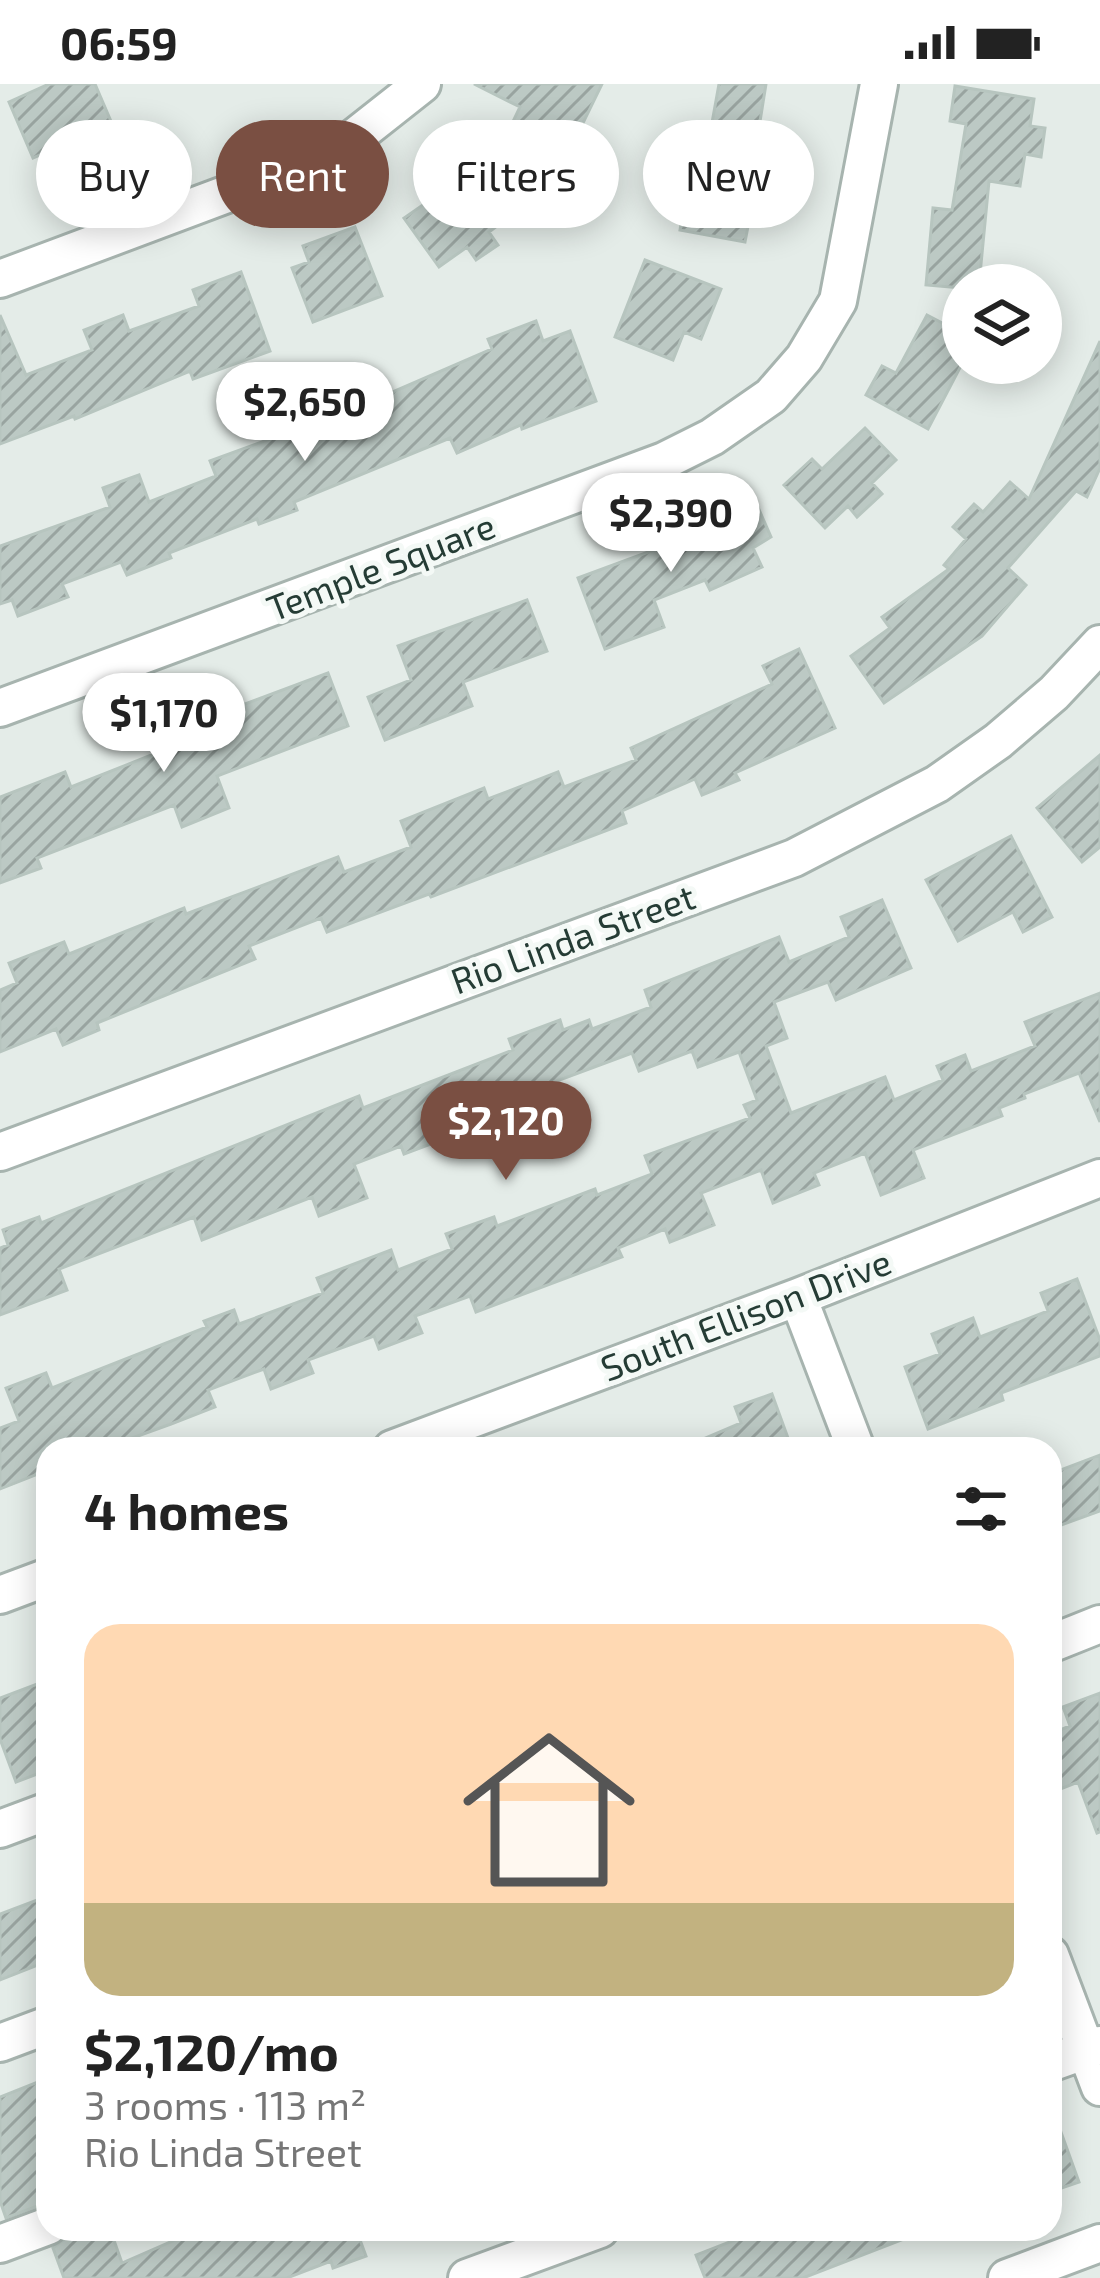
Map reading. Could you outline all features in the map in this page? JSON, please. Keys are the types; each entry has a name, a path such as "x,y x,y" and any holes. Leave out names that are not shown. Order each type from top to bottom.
{"street":[{"path":"0,279 307,164 346,144 422,84"},
{"name":"Temple Square","path":"0,708 664,461 712,437 771,396 804,358 838,302 879,84"},
{"name":"Rio Linda Street","path":"0,1152 794,858 938,784 1054,693 1100,644"},
{"name":"South Ellison Drive","path":"424,1437 1100,1178"},
{"path":"798,1297 851,1437"},
{"path":"0,1595 36,1582"},
{"path":"1062,1639 1100,1624"},
{"path":"0,1829 36,1816"},
{"path":"1062,1981 1093,2047 1100,2087"},
{"path":"0,2043 36,2030"},
{"path":"1062,2059 1093,2047"},
{"path":"0,2244 36,2230"},
{"path":"466,2278 567,2241"},
{"path":"1007,2278 1100,2243"}],"building":[{"path":"49,84 95,84 110,120 36,120 33,158 9,102"},
{"path":"474,84 602,84 584,120 514,120 520,107"},
{"path":"719,84 766,84 760,120 712,120"},
{"path":"955,86 1034,99 1030,126 1045,128 1041,157 1025,154 1020,186 989,181 981,264 942,264 942,286 926,285 933,208 952,210 966,124 950,121"},
{"path":"413,212 413,228 494,228 489,232 498,245 476,260 467,247 439,267 404,218"},
{"path":"355,228 382,296 313,322 292,268 309,262 303,246"},
{"path":"680,228 748,228 745,242"},
{"path":"645,260 721,289 701,339 684,332 673,360 615,337"},
{"path":"241,272 270,351 193,379 190,371 0,444 0,315 26,375 92,350 84,330 123,315 129,331 199,306 193,290"},
{"path":"927,315 942,323 942,384 952,384 928,429 866,395 882,366 896,373"},
{"path":"536,321 543,341 570,331 596,401 522,429 521,425 457,453 450,438 294,502 297,510 259,524 257,519 127,575 121,562 62,584 68,597 18,616 12,600 0,604 0,546 110,507 103,488 139,475 149,502 216,476 210,461 365,404 492,349 488,339"},
{"path":"1100,341 1100,468 1087,497 1076,491 1008,568 1026,585 982,636 884,703 851,656 890,628 882,617 949,569 944,565 966,539 953,527 974,504 983,512 1010,482 1029,499"},
{"path":"865,428 896,460 872,483 882,494 857,517 848,506 825,528 784,485 812,459 822,469"},
{"path":"757,505 771,537 753,548 762,567 710,590 705,580 654,600 664,627 605,649 578,578 708,530 707,526"},
{"path":"527,600 547,651 463,682 472,706 385,740 368,697 411,680 398,646"},
{"path":"799,649 835,728 735,773 739,780 702,795 695,779 622,811 626,823 431,897 327,932 321,918 249,946 255,959 97,1023 99,1030 63,1045 56,1029 0,1052 0,990 17,983 9,963 64,942 69,954 184,908 186,914 338,857 344,872 411,847 401,821 484,788 488,799 558,772 564,787 636,760 631,748 772,684 763,666"},
{"path":"328,673 348,726 217,776 229,808 182,827 174,805 37,858 41,868 0,883 0,797 65,772 71,787 154,754 148,740"},
{"path":"1100,755 1100,847 1082,862 1037,808"},
{"path":"1011,836 1052,917 1023,932 1013,912 958,941 926,880"},
{"path":"882,900 911,968 836,1000 828,982 774,1002 787,1038 766,1046 791,1113 885,1077 894,1100 943,1080 937,1066 965,1055 971,1071 1035,1046 1025,1022 1100,993 1100,1122 1079,1073 1024,1094 1025,1098 999,1108 1002,1116 913,1150 924,1178 881,1195 865,1153 814,1173 819,1185 773,1203 761,1170 701,1193 714,1225 670,1242 665,1229 618,1248 622,1257 476,1312 470,1296 415,1316 422,1333 379,1349 374,1336 308,1360 313,1373 271,1389 264,1369 208,1390 215,1407 135,1437 36,1437 36,1475 0,1489 0,1428 19,1421 6,1388 46,1373 52,1388 207,1327 204,1321 234,1310 239,1324 323,1293 317,1278 391,1250 398,1270 452,1249 446,1234 494,1217 497,1226 595,1189 597,1195 652,1174 645,1156 750,1118 744,1105 757,1100 739,1052 698,1067 692,1051 639,1071 632,1053 492,1105 497,1119 404,1154 401,1146 354,1164 367,1198 319,1216 312,1197 202,1240 194,1217 59,1269 67,1290 0,1315 0,1248 8,1245 3,1230 39,1217 41,1223 359,1096 363,1108 513,1050 509,1039 560,1020 563,1030 589,1020 592,1029 651,1007 645,990 779,937 789,962 849,937 841,917"},
{"path":"1077,1279 1100,1340 1100,1356 1001,1393 1003,1400 928,1429 905,1367 940,1354 932,1334 973,1318 980,1337 1048,1311 1041,1293"},
{"path":"772,1394 788,1437 708,1437 741,1423 735,1407"},
{"path":"1100,1455 1100,1511 1062,1525 1062,1469"},
{"path":"36,1684 36,1774 16,1782 0,1739 0,1698"},
{"path":"1100,1693 1097,1833 1078,1782 1062,1788 1062,1729 1070,1726 1063,1707"},
{"path":"36,1900 36,1966 0,1980 0,1914"},
{"path":"36,2083 36,2207 6,2218 0,2201 0,2097"},
{"path":"1062,2135 1079,2182 1062,2188"},
{"path":"62,2241 114,2241 122,2263 172,2241 360,2241 366,2256 333,2268 331,2261 287,2278 64,2278 53,2248"},
{"path":"732,2241 899,2241 803,2278 705,2278 696,2255"}]}
